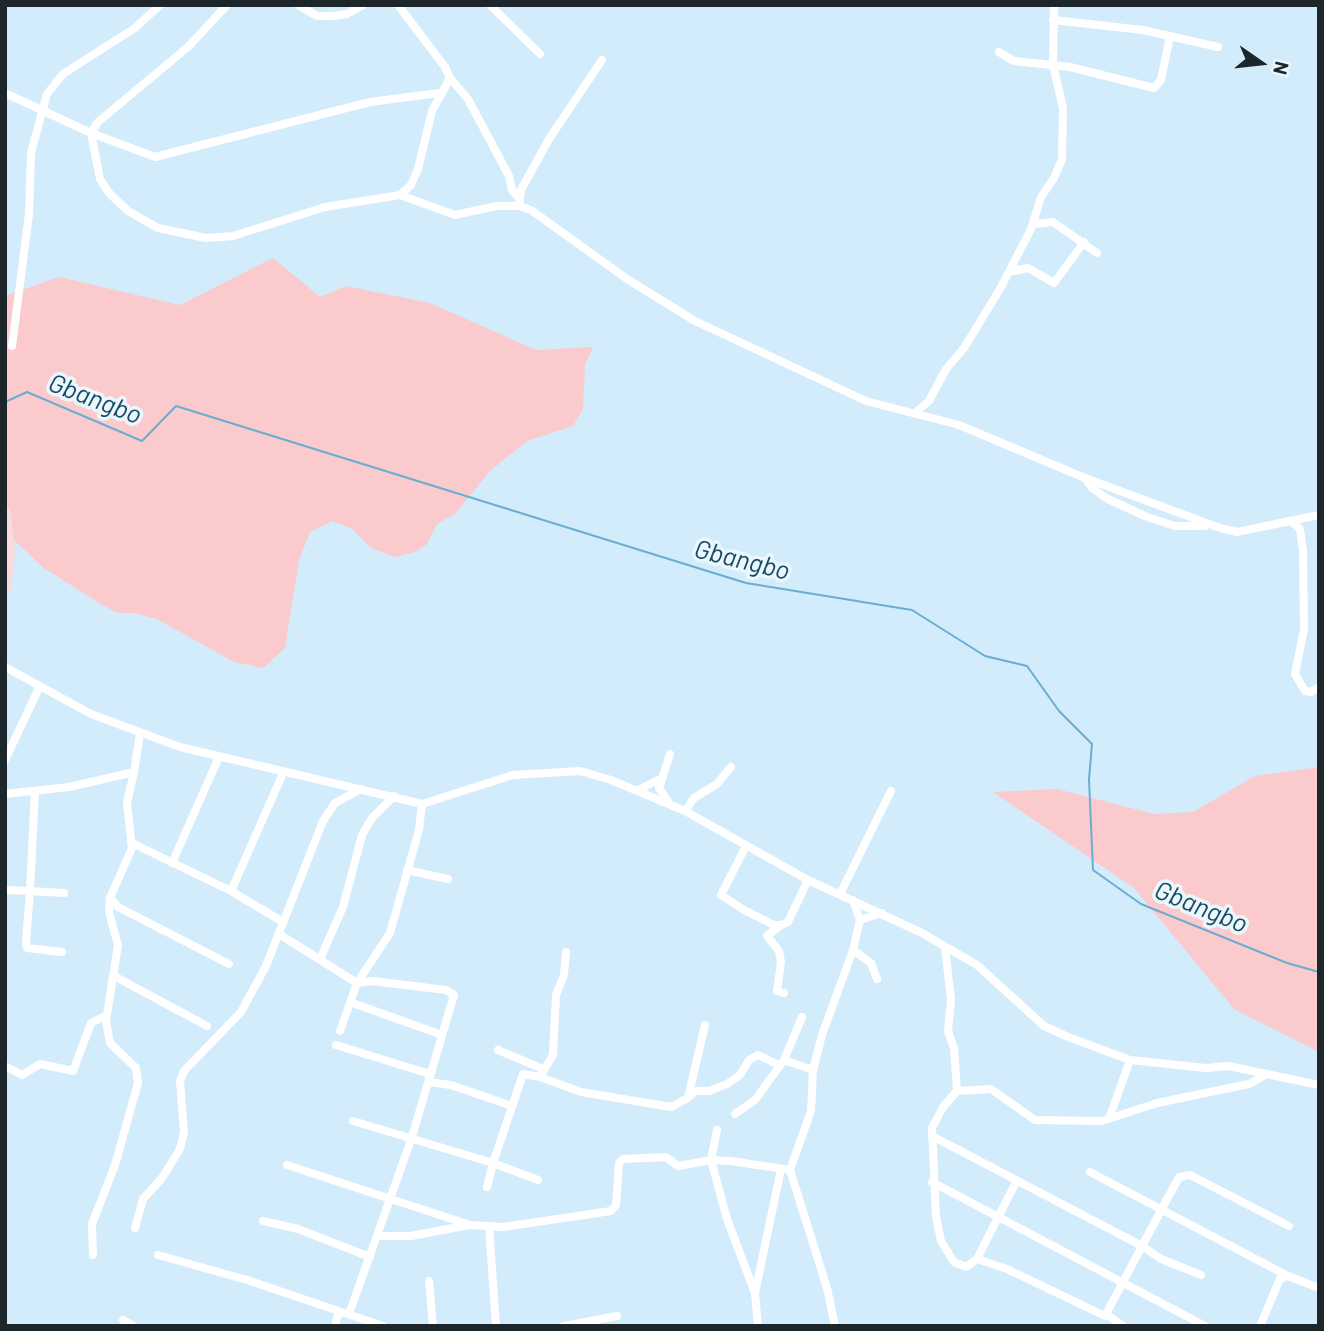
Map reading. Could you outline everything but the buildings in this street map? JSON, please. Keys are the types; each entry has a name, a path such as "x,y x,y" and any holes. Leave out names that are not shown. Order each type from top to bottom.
{"main road":[{"path":"5,513 9,553 5,589"}],"street":[{"path":"12,346 29,214 31,153 40,109 50,89 63,74 135,28 160,5"},
{"path":"227,5 188,47 98,122 91,133 100,178 109,193 128,211 158,228 206,237 233,236 325,206 400,195 456,215 519,202"},
{"path":"298,5 317,16 332,16 347,14 363,5"},
{"path":"398,5 468,99 509,176 512,190 519,202 627,279 710,329 853,396 882,406 919,410 1209,526 1237,532 1319,515"},
{"path":"491,5 540,54"},
{"path":"919,410 946,369 964,348 1009,272 1033,224 1037,206 1054,178 1063,150 1063,107 1053,65 1054,5"},
{"path":"1053,20 1170,36 1219,47"},
{"path":"999,52 1014,61 1053,65 1154,88 1161,80 1170,36"},
{"path":"519,202 564,113 602,60"},
{"path":"400,195 411,185 418,169 432,111 439,93 450,78"},
{"path":"5,93 91,133 155,157 359,104 439,93"},
{"path":"1033,224 1051,221 1097,253"},
{"path":"1009,272 1028,268 1056,282 1084,242"},
{"path":"1085,478 1092,488 1108,499 1147,517 1175,526 1209,526"},
{"path":"1290,521 1300,529 1303,551 1304,629 1295,674 1305,691 1311,692 1319,687"},
{"path":"5,667 39,688 91,714 180,747 422,804 513,775 559,770 580,771 640,789 808,880 882,913 945,947 989,974 1052,1030 1130,1060 1206,1068 1228,1066 1319,1085"},
{"path":"5,760 39,688"},
{"path":"93,1255 93,1224 116,1165 138,1083 136,1068 110,1043 107,1015 118,945 109,912 110,898 132,843 127,803 140,733"},
{"path":"669,803 659,788 670,754"},
{"path":"172,863 219,757"},
{"path":"685,811 694,798 717,784 731,767"},
{"path":"231,891 284,771"},
{"path":"5,794 69,787 134,772"},
{"path":"640,789 662,778"},
{"path":"135,1228 142,1199 172,1164 180,1149 184,1132 180,1081 184,1071 241,1012 279,934 323,821 335,803 362,788"},
{"path":"36,791 27,948 62,951"},
{"path":"839,894 891,791"},
{"path":"320,959 343,907 362,835 372,817 394,796"},
{"path":"340,1031 357,983 390,933 419,831 422,804"},
{"path":"132,843 231,891 283,922"},
{"path":"746,846 721,895 767,922 781,925"},
{"path":"407,870 448,880"},
{"path":"785,993 777,991 782,962 779,951 767,936 788,922 808,880"},
{"path":"5,890 64,893"},
{"path":"110,898 118,907 229,964"},
{"path":"755,1293 786,1169 811,1111 813,1070 822,1035 853,950 860,920 853,900"},
{"path":"860,920 882,913"},
{"path":"279,934 357,983 373,981 453,993 411,1139 349,1314"},
{"path":"945,947 951,1000 948,1031 954,1048 957,1090 936,1118 932,1136 932,1182 941,1241 948,1256 966,1266 977,1259 1016,1182"},
{"path":"853,950 871,963 877,978"},
{"path":"486,1187 523,1074 542,1073 551,1062 556,995 564,975 566,952"},
{"path":"114,976 207,1026"},
{"path":"350,1002 442,1035"},
{"path":"5,1066 22,1074 40,1065 73,1071 94,1019 107,1015"},
{"path":"735,1114 755,1100 782,1063 802,1017"},
{"path":"688,1098 705,1025"},
{"path":"336,1045 512,1105"},
{"path":"498,1050 581,1092 666,1108 688,1098 696,1091 709,1091 727,1084 740,1075 750,1058 758,1055 813,1070"},
{"path":"1109,1119 1130,1060"},
{"path":"957,1090 991,1089 1035,1121 1109,1119 1157,1103 1249,1084 1267,1074"},
{"path":"353,1121 493,1163 538,1181"},
{"path":"717,1130 711,1160 727,1219 755,1293 758,1326"},
{"path":"932,1136 1016,1182 1068,1205 1161,1259 1200,1275"},
{"path":"287,1165 469,1225 489,1227 611,1211 616,1205 619,1163 623,1159 666,1157 678,1166 711,1160 751,1162 786,1169"},
{"path":"786,1169 827,1288 835,1326"},
{"path":"1090,1172 1288,1276 1319,1288"},
{"path":"1107,1315 1142,1246 1184,1174 1289,1226"},
{"path":"932,1182 997,1219 1205,1326"},
{"path":"262,1221 307,1232 370,1257"},
{"path":"378,1237 411,1236 469,1225"},
{"path":"489,1227 497,1326"},
{"path":"158,1255 247,1280 383,1326"},
{"path":"977,1259 1007,1269 1058,1296 1107,1315 1123,1326"},
{"path":"1260,1326 1280,1279 1288,1276"},
{"path":"429,1280 433,1326"},
{"path":"335,1326 339,1311"},
{"path":"565,1326 617,1316"},
{"path":"123,1320 134,1326"}],"shaded area":[{"path":"273,258 320,297 346,286 430,303 536,350 593,347 585,365 583,409 573,426 527,441 489,472 456,513 437,524 427,544 415,552 395,557 371,548 352,529 332,521 310,532 299,560 285,648 263,668 234,662 157,619 135,613 117,613 44,568 5,532 5,296 59,277 180,305"},
{"path":"1319,767 1319,1052 1234,1009 1134,888 993,792 1057,789 1154,814 1193,812 1255,776"}],"waterway":[{"name":"Gbangbo","path":"5,402 27,392 142,441 176,406 746,583 912,610 985,656 1027,666 1059,711 1092,744 1089,779 1093,870 1141,904 1287,963 1319,972"}]}
